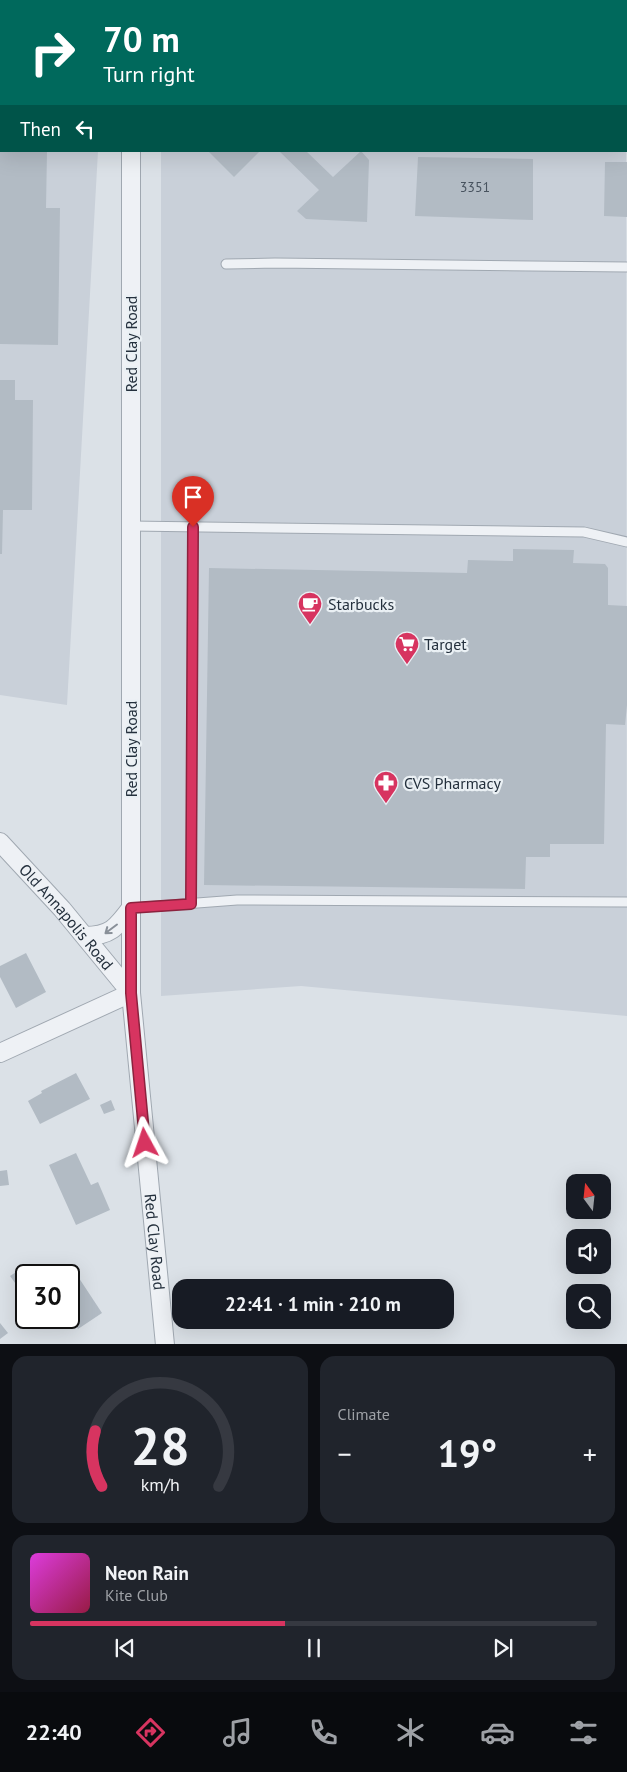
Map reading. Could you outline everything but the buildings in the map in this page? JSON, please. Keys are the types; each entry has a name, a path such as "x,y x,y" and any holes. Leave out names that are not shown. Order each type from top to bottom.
{"street":[{"name":"Red Clay Road","path":"131,152 131,993 165,1344"},
{"name":"Old Annapolis Road","path":"0,842 62,908 131,993"},
{"path":"85,936 101,935 111,931 131,908"},
{"path":"0,1053 131,993"}],"lane":[{"path":"226,264 627,267"},
{"path":"131,526 584,532 627,542"},
{"path":"191,904 193,527"},
{"path":"131,908 237,900 627,902"}],"shaded area":[{"path":"0,152 98,152 67,705 0,695"},
{"path":"161,152 626,152 627,1016 301,986 161,996"}],"place":[{"name":"Starbucks","path":"310,625"},
{"name":"Target","path":"407,665"},
{"name":"CVS Pharmacy","path":"386,804"}],"route":[{"path":"145,1143 131,993 131,908 191,904 193,527"}]}
